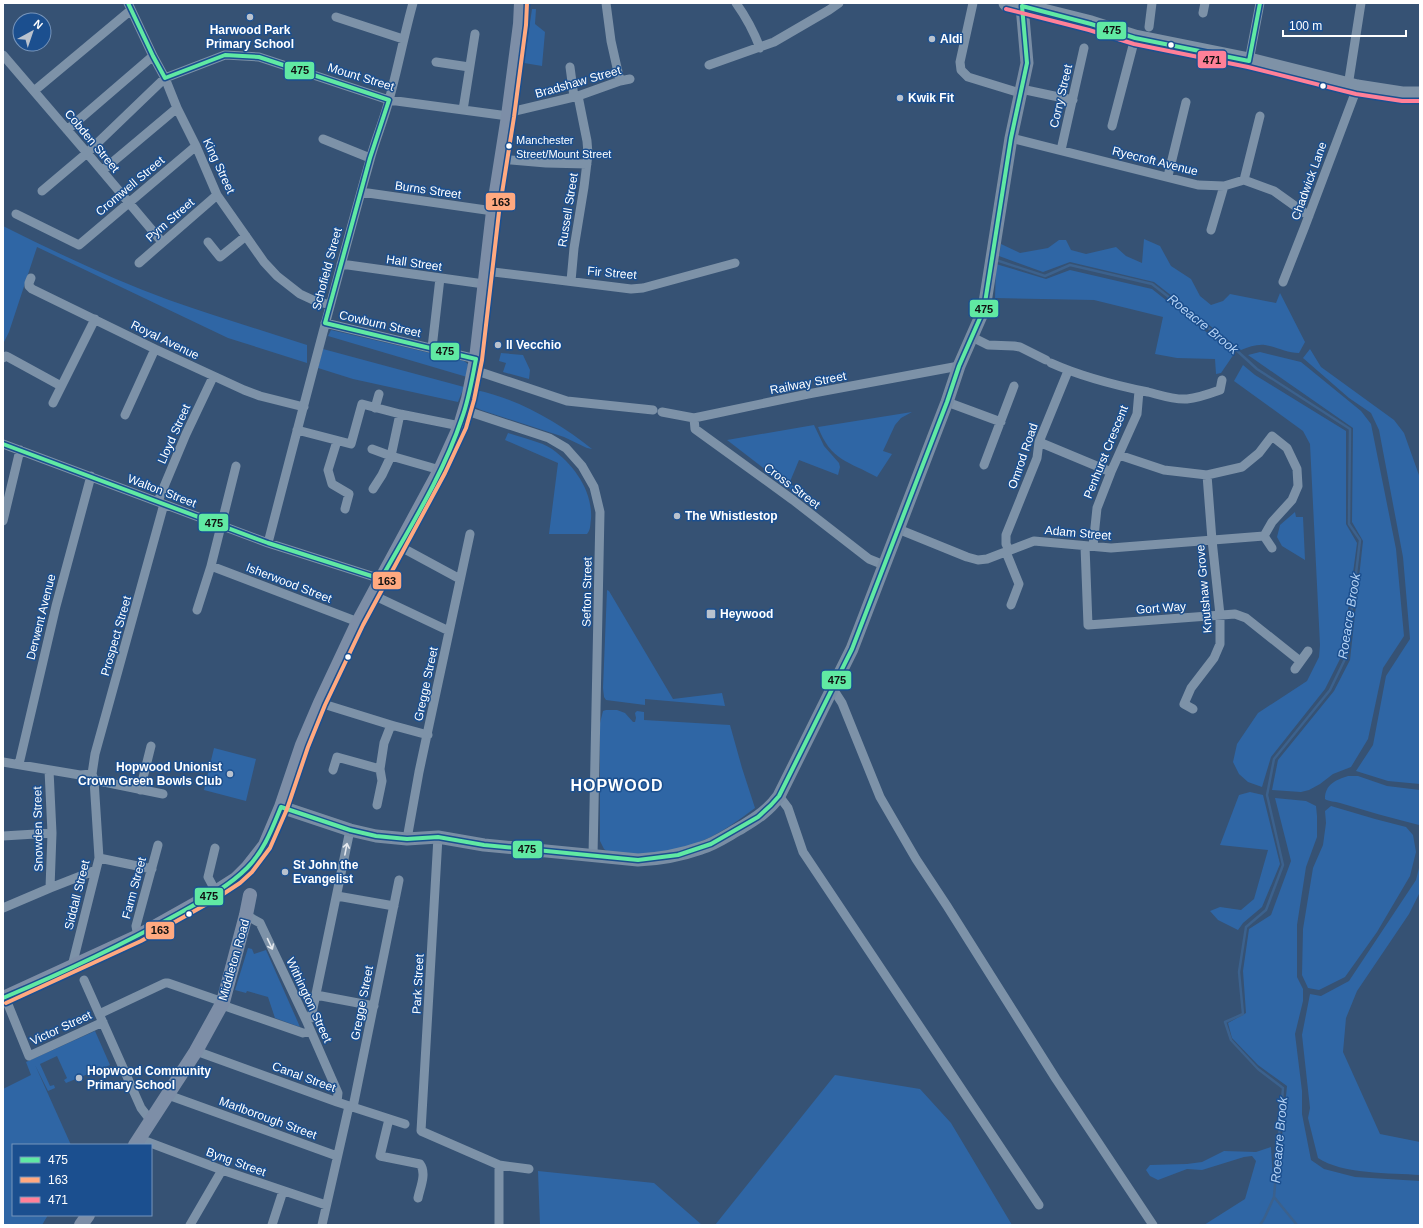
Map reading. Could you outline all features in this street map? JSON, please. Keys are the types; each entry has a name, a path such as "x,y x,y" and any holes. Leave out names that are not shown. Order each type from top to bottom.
{"highway":[{"path":"1014,5 1091,24 1135,38 1249,61 1352,87 1402,95 1420,95"}],"main road":[{"path":"4,998 138,936 216,892 236,879 247,868 265,845 281,807 302,744 320,702 358,622 440,470 460,426 474,367 493,211 520,24 521,3"},
{"name":"Middleton Road","path":"137,1142 196,1051 222,1004 250,895"},
{"path":"81,1225 87,1216"}],"street":[{"name":"Schofield Street","path":"268,542 370,158 389,100 413,3"},
{"path":"606,3 611,40 620,81"},
{"path":"736,3 760,48"},
{"path":"709,65 774,42 838,3"},
{"path":"973,3 960,62 961,70 968,77 1021,91 1073,100"},
{"path":"1149,27 1152,3"},
{"path":"1204,13 1205,3"},
{"path":"1249,61 1260,3"},
{"name":"Chadwick Lane","path":"1283,282 1308,216 1352,87 1361,3"},
{"path":"281,807 350,830 376,836 407,839 438,837 494,846 638,860 656,859 702,848 721,839 770,808 779,796 852,649 947,402 959,366 984,309 1011,138 1027,63 1014,5"},
{"path":"34,91 130,6"},
{"name":"King Street","path":"130,6 165,78 177,108 196,146 217,195 264,262 277,276 300,294 330,305"},
{"path":"336,17 403,39"},
{"path":"463,110 475,34"},
{"path":"1112,126 1135,38"},
{"name":"Corry Street","path":"1061,150 1084,48"},
{"name":"Cobden Street","path":"3,55 162,242"},
{"name":"Mount Street","path":"165,78 225,55 259,57 389,100 463,110 508,113"},
{"path":"67,130 153,56"},
{"path":"436,62 469,66"},
{"name":"Russell Street","path":"570,66 587,141 587,164 574,248 571,281"},
{"path":"42,191 87,153 165,78"},
{"name":"Bradshaw Street","path":"508,113 576,96 630,79"},
{"path":"1168,176 1186,102"},
{"path":"102,172 177,108"},
{"path":"1260,116 1244,180 1274,191 1308,216"},
{"name":"Ryecroft Avenue","path":"1011,138 1168,176 1198,185 1224,186 1244,180"},
{"path":"323,139 370,158"},
{"name":"Cromwell Street","path":"16,214 79,245 196,146"},
{"path":"500,159 546,163 587,164"},
{"path":"1211,230 1224,186"},
{"name":"Burns Street","path":"361,192 493,211"},
{"name":"Pym Street","path":"139,263 217,195"},
{"path":"208,242 220,257 246,236"},
{"name":"Hall Street","path":"341,264 440,278 485,277"},
{"name":"Fir Street","path":"485,277 571,281 643,288 735,264"},
{"name":"Royal Avenue","path":"32,278 29,283 29,286 32,289 213,377 260,396 304,407"},
{"path":"432,348 440,278"},
{"path":"53,403 95,319"},
{"name":"Cowburn Street","path":"325,323 432,348 474,367"},
{"path":"972,337 988,345 1020,347 1068,371 1103,382 1169,397 1187,399 1223,393 1222,380"},
{"path":"125,415 155,349"},
{"path":"3,358 6,356 61,386"},
{"name":"Railway Street","path":"474,367 568,401 657,411 694,418 808,394 959,366"},
{"name":"Omrod Road","path":"1011,605 1019,584 1006,544 1006,535 1037,458 1039,442 1068,371"},
{"name":"Lloyd Street","path":"161,503 186,434 213,377"},
{"path":"984,465 1014,386"},
{"name":"Penhurst Crescent","path":"1089,546 1097,508 1111,472 1120,455 1137,414 1139,391"},
{"path":"375,408 379,394"},
{"path":"947,402 1000,422"},
{"path":"297,430 354,445 362,404 400,414 460,426"},
{"name":"Sefton Street","path":"466,404 548,438 566,448 582,466 594,487 600,512 593,856"},
{"path":"373,489 391,456 400,414"},
{"name":"Cross Street","path":"694,418 695,429 793,500 864,556 884,565"},
{"path":"1120,455 1164,470 1207,475 1242,466 1259,453 1272,436 1287,448 1297,469 1298,486 1292,500 1272,522 1264,536 1272,548"},
{"path":"336,440 328,470 332,484 349,494 345,509"},
{"path":"1039,442 1111,472"},
{"name":"Walton Street","path":"3,444 221,526 381,579"},
{"path":"372,449 440,470"},
{"path":"3,521 20,450"},
{"path":"198,610 211,566 236,466"},
{"name":"Knutshaw Grove","path":"1193,709 1184,704 1191,688 1214,658 1220,644 1220,615 1207,475"},
{"name":"Derwent Avenue","path":"19,764 56,606 91,476"},
{"name":"Prospect Street","path":"93,777 95,754 161,503"},
{"name":"Adam Street","path":"898,529 978,560 987,559 1034,541 1111,548 1264,536"},
{"name":"Gregge Street","path":"407,839 419,772 470,534"},
{"path":"399,546 460,580"},
{"name":"Gort Way","path":"1089,546 1088,625 1235,614 1246,618 1297,665 1308,651"},
{"name":"Isherwood Street","path":"211,566 358,622"},
{"path":"373,595 449,631"},
{"path":"833,689 842,703 880,797 916,859 1056,1079 1153,1225"},
{"path":"320,702 391,725 428,735"},
{"path":"377,805 382,782 380,769 384,743 391,725"},
{"path":"140,790 151,746"},
{"path":"333,770 337,757 380,769"},
{"path":"3,762 93,777 140,790 163,794"},
{"name":"Snowden Street","path":"49,770 52,833 50,888"},
{"name":"Siddall Street","path":"74,966 72,962 99,858 93,777"},
{"path":"779,796 788,808 803,852 1039,1205"},
{"path":"306,1020 310,1018 316,995 350,830"},
{"path":"3,836 52,833"},
{"name":"Park Street","path":"438,837 421,1131 499,1165"},
{"name":"Farm Street","path":"138,936 136,926 158,846"},
{"path":"215,848 208,877 216,892"},
{"path":"99,858 152,869"},
{"path":"3,908 96,870"},
{"name":"Gregge Street","path":"322,1225 337,1156 360,1080 399,880"},
{"path":"336,896 394,906"},
{"name":"Withington Street","path":"246,915 260,923 306,1020 338,1094 337,1102"},
{"path":"84,980 141,1108 151,1121"},
{"name":"Victor Street","path":"4,998 29,1056 165,983 222,1004"},
{"path":"316,995 374,1006"},
{"path":"222,1004 303,1033 310,1031"},
{"name":"Canal Street","path":"196,1051 337,1102 405,1124"},
{"name":"Marlborough Street","path":"168,1095 337,1156"},
{"path":"389,1118 380,1156 420,1164 423,1167 418,1198"},
{"name":"Byng Street","path":"152,1147 326,1205"},
{"path":"499,1225 499,1165 529,1169"},
{"path":"190,1225 222,1170"},
{"path":"272,1225 283,1191"}],"shaded area":[{"path":"532,9 536,9 535,24 545,32 542,66 524,63"},
{"path":"3,226 85,265 148,292 204,312 307,345 307,363 228,338 37,247 9,332 3,344"},
{"path":"1144,239 1160,246 1171,266 1191,279 1200,296 1211,305 1223,301 1230,294 1276,303 1280,293 1305,342 1299,353 1262,345 1241,350 1154,282 1070,262 1043,272 999,256 1001,244 1020,253 1048,248 1059,240 1066,240 1071,250 1086,254 1116,247 1126,256 1142,263"},
{"path":"996,264 1046,279 1070,270 1152,289 1234,354 1221,373 1216,374 1215,359 1177,358 1155,354 1163,317 1094,300 995,298"},
{"path":"331,330 464,361 468,364 467,377 328,336"},
{"path":"323,349 464,387 458,402 353,379 318,368"},
{"path":"1310,349 1321,367 1394,420 1404,433 1420,478 1420,784 1388,781 1356,771 1373,745 1386,676 1410,639 1403,557 1379,430 1371,413 1349,398 1303,358"},
{"path":"1260,352 1301,362 1361,411 1371,424 1396,549 1404,636 1383,668 1368,739 1351,767 1333,774 1309,790 1301,792 1272,790 1278,760 1334,691 1350,660 1363,541 1352,522 1353,428 1248,355"},
{"path":"501,353 523,355 530,370 529,379 503,372 506,363 499,361"},
{"path":"1243,365 1255,375 1346,431 1346,524 1357,543 1342,655 1325,689 1271,757 1262,787 1248,782 1239,774 1233,762 1237,744 1258,713 1307,681 1319,657 1320,645 1310,444 1303,431 1234,381"},
{"path":"476,390 507,399 537,413 579,439 592,449 564,437 475,407 473,404"},
{"path":"912,412 901,418 895,425 883,451 892,454 877,477 835,454 823,438 818,427"},
{"path":"814,425 824,446 839,463 840,467 838,475 799,460 789,484 796,487 793,491 727,440"},
{"path":"508,433 548,446 560,455 575,471 589,498 591,519 590,529 587,534 549,534 558,463 505,440"},
{"path":"1295,512 1296,517 1303,517 1305,560 1282,546 1277,537 1280,525"},
{"path":"607,590 673,699 722,693 725,706 645,699 645,705 606,700 604,697 603,688"},
{"path":"617,710 625,713 633,722 635,722 635,713 637,711 644,712 644,720 730,725 755,808 732,825 710,837 687,846 638,856 607,851 604,849 600,841 600,723 603,711"},
{"name":"Hopwood Unionist Crown Green Bowls Club","path":"214,748 256,759 246,801 204,790"},
{"path":"1348,776 1358,776 1387,786 1420,790 1420,824 1419,825 1369,812 1325,799 1325,794 1332,783"},
{"path":"1250,792 1263,795 1280,864 1262,907 1243,923 1238,930 1218,920 1210,911 1220,907 1241,910 1254,899 1268,850 1220,845 1239,795"},
{"path":"1275,798 1306,801 1316,806 1317,816 1317,837 1306,867 1297,925 1297,977 1303,989 1303,1001 1295,1034 1302,1091 1302,1114 1311,1160 1324,1169 1355,1177 1420,1181 1420,1225 1204,1225 1245,1199 1256,1161 1252,1156 1202,1170 1187,1169 1158,1180 1150,1176 1146,1170 1150,1165 1202,1162 1224,1151 1256,1152 1271,1147 1273,1181 1278,1178 1287,1086 1258,1065 1232,1038 1228,1023 1246,1013 1243,971 1249,929 1271,915 1291,861"},
{"path":"1331,806 1406,827 1413,835 1416,852 1410,876 1377,932 1345,977 1319,990 1308,988 1302,975 1303,929 1313,868 1323,845 1326,823 1325,811"},
{"path":"1420,864 1420,892 1409,914 1357,991 1346,1018 1343,1052 1380,1134 1420,1142 1420,1175 1367,1172 1340,1167 1318,1158 1308,1118 1310,1108 1302,1035 1310,994 1321,996 1349,981 1416,880"},
{"path":"248,948 252,949 254,954 266,950 300,1027 275,1018 268,997 247,991 246,993 235,990"},
{"path":"95,1031 110,1065 66,1083 64,1080 67,1078 57,1056 40,1064 50,1086 54,1085 55,1088 48,1091 35,1065 71,1144 12,1144 12,1216 47,1216 42,1225 3,1225 3,1089 31,1075 26,1062"},
{"path":"835,1075 920,1089 951,1123 1012,1225 715,1225"},
{"path":"538,1171 654,1183 702,1225 540,1225"}],"waterway":[{"name":"Roeacre Brook","path":"999,261 1045,276 1070,265 1152,284 1234,348 1257,369 1350,429 1349,524 1360,540 1346,657 1330,690 1274,759 1267,795 1283,865 1266,910 1246,927 1239,972 1243,1014 1225,1022 1231,1040 1258,1069 1283,1088 1274,1197 1297,1225"},
{"path":"1260,1225 1274,1197"}],"transit line":[{"name":"475","path":"3,444 268,543 381,579 436,480 467,404 476,359 325,323 370,158 389,100 259,57 225,55 165,78 128,3"},
{"name":"163","path":"6,1003 141,941 214,900 240,883 252,872 270,848 287,809 308,747 325,705 363,625 445,473 466,428 474,400 482,360 499,212 514,117 526,25 527,3"},
{"name":"475","path":"3,998 112,948 176,915 231,882 247,868 258,854 267,839 281,807 350,830 376,836 407,839 438,837 484,845 638,860 678,855 711,844 758,817 779,796 852,649 947,402 959,366 984,309 1011,138 1027,63 1022,6 1091,24 1135,38 1249,61 1260,3"},
{"name":"471","path":"1006,9 1089,30 1134,44 1248,67 1356,94 1402,101 1420,101"}],"place":[{"name":"Harwood Park Primary School","path":"250,17"},
{"name":"Aldi","path":"932,39"},
{"name":"Kwik Fit","path":"900,98"},
{"name":"Manchester Street/Mount Street","path":"509,146"},
{"name":"Il Vecchio","path":"498,345"},
{"name":"The Whistlestop","path":"677,516"},
{"name":"Heywood","path":"711,614"},
{"name":"Hopwood Unionist Crown Green Bowls Club","path":"230,774"},
{"name":"St John the Evangelist","path":"285,872"},
{"name":"Hopwood Community Primary School","path":"79,1078"}],"district":[{"name":"HOPWOOD","path":"617,785"}]}
